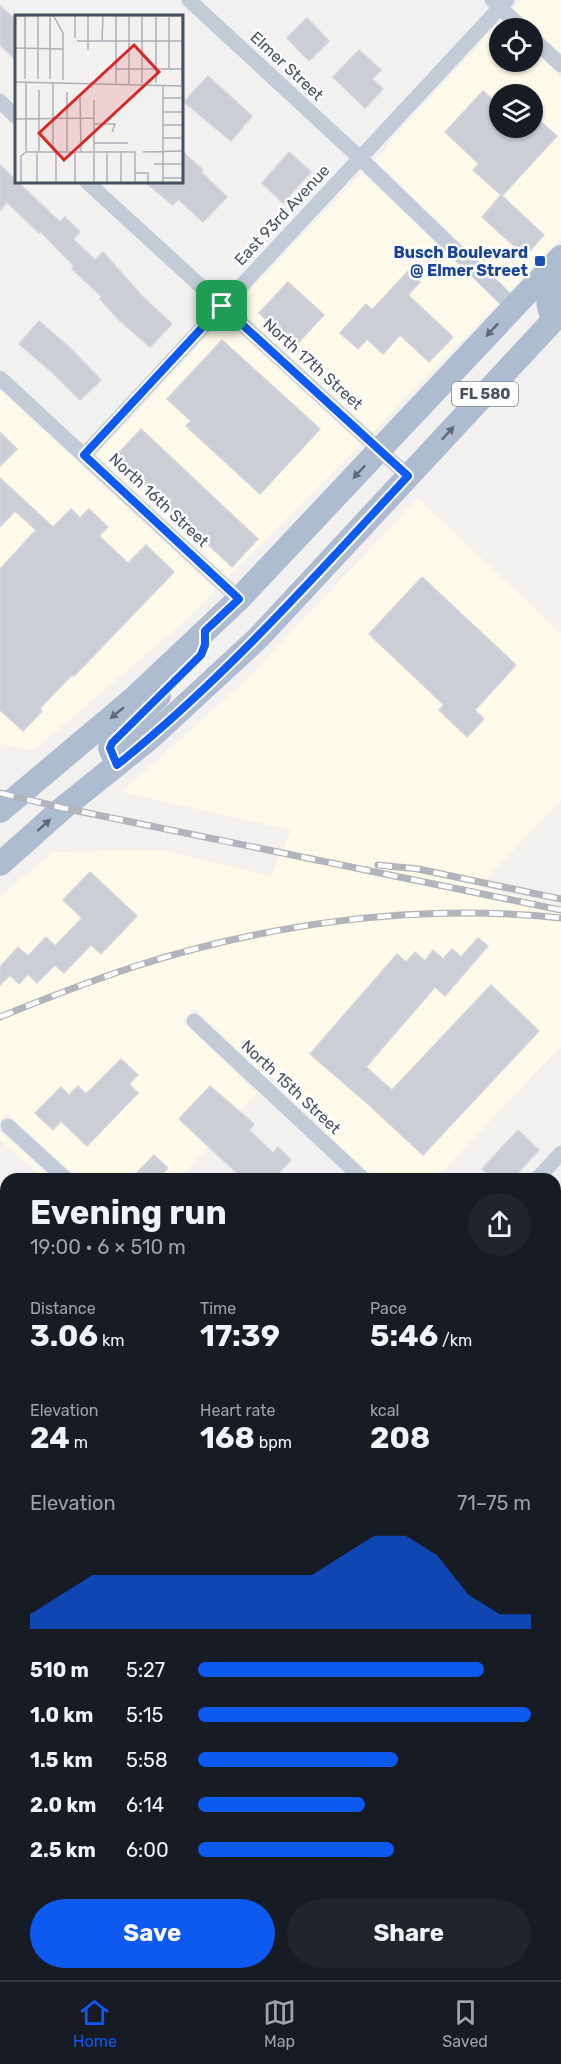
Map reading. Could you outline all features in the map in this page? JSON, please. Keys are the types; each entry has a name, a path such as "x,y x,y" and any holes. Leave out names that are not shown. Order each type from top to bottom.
{"main road":[{"name":"FL 580","path":"0,812 133,699 239,599 561,256"},
{"path":"558,316 548,309 548,300 554,287 561,280"},
{"name":"FL 580","path":"0,864 63,808 150,738 258,638 558,316"},
{"path":"117,765 110,748 112,743 201,655 205,645 205,631"}],"street":[{"name":"Elmer Street","path":"189,0 360,158 514,307"},
{"name":"East 93rd Avenue","path":"84,455 360,158 500,3"},
{"path":"500,3 513,18"},
{"path":"543,48 561,65"},
{"path":"0,101 15,116"},
{"name":"North 17th Street","path":"88,183 408,476"},
{"name":"North 16th Street","path":"0,378 239,599"},
{"name":"North 15th Street","path":"194,1021 357,1173"},
{"path":"8,1126 59,1173"},
{"path":"543,1173 561,1154"}],"shaded area":[{"path":"521,0 561,0 561,53 543,36 543,18 524,18 513,8"},
{"path":"489,34 489,72 543,72 543,60 561,77 561,238 510,290 375,160 391,140"},
{"path":"362,173 498,303 373,432 235,306"},
{"path":"223,319 361,444 228,577 97,455"},
{"path":"0,390 216,590 178,627 34,750 0,744"},
{"path":"418,498 561,634 561,800 478,887 561,906 561,1046 441,1173 370,1173 330,1137 273,1076 269,1080 194,1008 182,1021 257,1093 184,1173 72,1173 7,1113 0,1120 0,897 53,852 161,850 271,876 291,830 122,792 247,679"},
{"path":"0,1131 46,1173 37,1173 0,1140"}],"building":[{"path":"0,6 15,19 15,59 0,45"},
{"path":"307,18 329,41 309,61 287,38"},
{"path":"359,50 381,70 372,79 383,89 365,108 333,77"},
{"path":"208,76 252,116 231,141 184,102"},
{"path":"483,91 489,96 489,138 543,138 543,124 557,136 502,196 473,170 479,164 445,132"},
{"path":"183,152 227,197 203,222 178,199 173,205 146,183 183,183"},
{"path":"289,152 311,172 283,203 262,183"},
{"path":"0,165 15,179 15,183 19,183 60,222 65,217 80,232 73,239 95,260 103,252 143,297 172,324 150,347 119,320 100,299 102,297 72,269 74,266 40,231 39,233 7,202 0,210"},
{"path":"501,195 544,235 525,256 482,217"},
{"path":"409,270 420,282 408,295 453,337 429,362 400,335 383,354 367,339 358,349 340,333 366,304 372,310"},
{"path":"288,282 324,315 295,346 259,313"},
{"path":"39,321 70,348 101,380 80,400 19,344"},
{"path":"222,340 320,429 260,494 186,426 191,421 167,399"},
{"path":"141,429 258,539 232,567 115,457"},
{"path":"0,432 17,449 0,466"},
{"path":"0,478 53,527 71,509 80,518 89,509 108,527 99,536 128,563 146,545 174,572 40,708 42,711 23,731 0,710 0,569 36,530 15,511 0,527"},
{"path":"422,577 516,665 475,710 484,719 467,737 439,710 444,705 369,634"},
{"path":"90,872 137,916 101,954 91,945 64,973 55,965 37,983 28,974 19,984 10,975 0,985 0,967 18,947 28,956 46,937 55,946 82,918 63,900"},
{"path":"478,938 488,946 445,996 435,987 366,1067 392,1090 491,985 539,1031 423,1155 310,1054 397,954 406,962 415,952 425,961 433,950 443,959 452,949 461,957"},
{"path":"121,1059 138,1075 129,1084 138,1093 87,1146 61,1121 53,1130 35,1113 61,1087 69,1095 78,1086 86,1094"},
{"path":"210,1086 254,1124 249,1130 273,1153 278,1147 291,1160 279,1173 237,1173 179,1119"},
{"path":"518,1130 539,1150 518,1173 486,1173 482,1169"},
{"path":"154,1155 168,1168 163,1173 137,1173"}],"railway":[{"path":"0,793 63,808 561,910"},
{"path":"378,865 418,869 561,899"},
{"path":"0,1017 133,967 237,939 290,928 344,920 453,913 561,918"}],"place":[{"name":"Busch Boulevard @ Elmer Street","path":"540,261"}],"route":[{"path":"222,306 408,476 258,638 150,738 117,765 110,748 112,743 201,655 205,645 205,631 239,599 84,455 222,306"}]}
